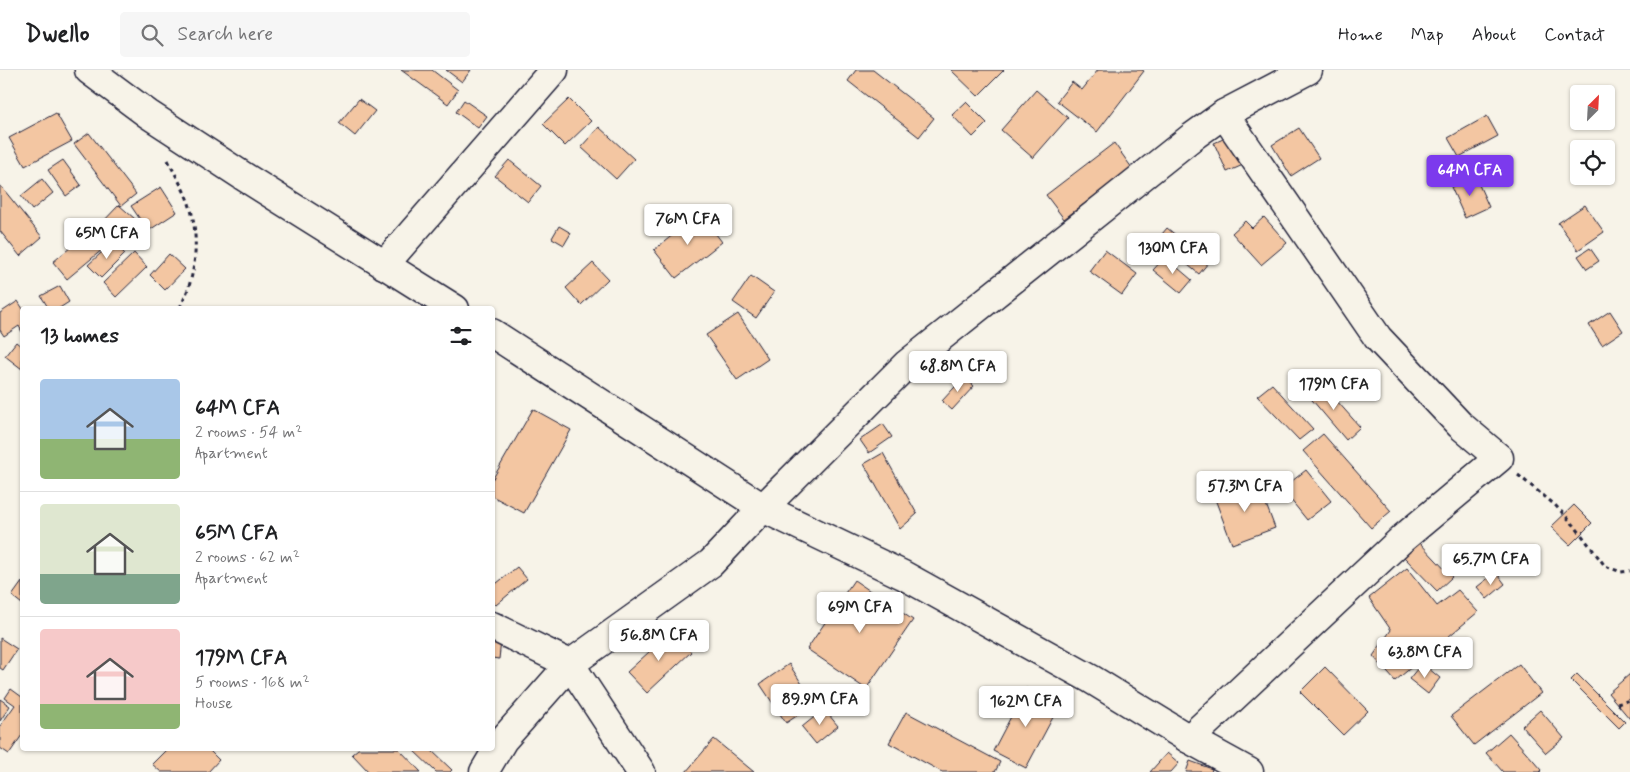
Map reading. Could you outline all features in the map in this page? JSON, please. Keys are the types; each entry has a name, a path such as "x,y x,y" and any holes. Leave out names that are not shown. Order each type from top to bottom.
{"street":[{"path":"89,70 148,114 384,265 425,300 445,306"},
{"path":"384,265 554,70"},
{"path":"484,772 503,740 570,664 711,563 763,508 907,364 1224,114 1308,70"},
{"path":"1189,739 1402,540 1499,458 1460,425 1378,338 1224,114"},
{"path":"495,335 763,508 904,575 1091,679 1189,739 1250,772"},
{"path":"495,627 570,664 641,772"}],"path":[{"path":"165,153 192,212 194,230 194,255 191,279 188,292 181,306"},
{"path":"1499,458 1537,492 1555,505 1574,525 1605,566 1621,572 1630,571"},
{"path":"1617,704 1630,700"}],"building":[{"path":"401,70 432,70 458,90 448,104"},
{"path":"446,70 471,70 462,82"},
{"path":"856,70 873,70 934,118 919,137 848,81"},
{"path":"951,70 1004,70 978,96"},
{"path":"1098,70 1144,71 1097,132 1057,101 1072,82 1082,90"},
{"path":"1036,90 1068,118 1033,158 1001,130"},
{"path":"359,99 375,111 355,136 339,123"},
{"path":"569,99 591,121 565,146 543,124"},
{"path":"464,100 487,116 478,128 456,112"},
{"path":"966,102 987,123 973,137 952,115"},
{"path":"56,113 72,141 25,166 9,138"},
{"path":"1487,116 1498,136 1459,157 1448,138"},
{"path":"599,127 634,159 616,179 581,147"},
{"path":"1299,128 1319,158 1291,176 1272,145"},
{"path":"89,133 136,194 121,206 74,144"},
{"path":"1230,136 1243,165 1227,172 1214,143"},
{"path":"1114,143 1132,168 1064,219 1046,195"},
{"path":"63,160 81,185 66,196 48,170"},
{"path":"509,160 541,186 528,202 495,176"},
{"path":"1475,176 1489,207 1465,218 1451,187"},
{"path":"42,179 53,193 32,210 21,196"},
{"path":"0,185 42,237 20,256 0,231"},
{"path":"161,187 177,212 148,231 131,206"},
{"path":"119,205 143,226 124,247 100,225"},
{"path":"1585,205 1604,232 1578,250 1558,223"},
{"path":"700,213 722,242 676,278 654,250"},
{"path":"1264,217 1287,243 1261,265 1232,233 1245,221 1252,228"},
{"path":"559,226 571,233 564,245 552,238"},
{"path":"95,227 109,244 67,279 53,262"},
{"path":"1167,228 1209,262 1199,274 1157,240"},
{"path":"113,242 125,254 101,278 88,265"},
{"path":"1590,248 1599,261 1587,269 1578,256"},
{"path":"1105,250 1137,274 1122,295 1089,271"},
{"path":"134,253 147,267 116,297 103,283"},
{"path":"169,254 185,269 165,290 150,275"},
{"path":"1165,257 1192,280 1181,293 1153,270"},
{"path":"593,263 608,279 581,305 566,288"},
{"path":"751,276 774,292 756,318 733,302"},
{"path":"60,286 69,302 63,306 47,306 41,296"},
{"path":"18,301 21,306 20,328 19,326 4,336 0,330 0,313"},
{"path":"1610,311 1623,331 1602,345 1589,325"},
{"path":"738,314 768,359 737,380 706,335"},
{"path":"16,342 20,345 20,367 5,356"},
{"path":"964,377 974,386 952,410 942,401"},
{"path":"1321,383 1360,427 1346,440 1307,394"},
{"path":"1272,384 1313,429 1299,440 1257,396"},
{"path":"533,409 571,430 524,513 495,498 495,475"},
{"path":"883,424 892,437 869,453 860,440"},
{"path":"1323,434 1391,511 1371,528 1303,451"},
{"path":"883,453 917,514 900,529 864,464"},
{"path":"1306,470 1331,501 1307,520 1282,489"},
{"path":"1258,483 1275,528 1232,544 1215,499"},
{"path":"1574,505 1592,523 1570,545 1551,527"},
{"path":"1419,542 1452,577 1437,591 1404,557"},
{"path":"517,567 527,579 496,605 495,585"},
{"path":"1407,568 1437,606 1458,590 1478,612 1395,681 1373,656 1391,630 1369,598"},
{"path":"1496,572 1505,584 1487,599 1477,587"},
{"path":"854,580 913,620 866,689 807,649"},
{"path":"20,585 20,602 12,596"},
{"path":"495,613 504,614 499,659 495,658"},
{"path":"672,631 691,652 647,693 627,672"},
{"path":"0,638 17,649 3,670 0,668"},
{"path":"1422,663 1440,678 1428,694 1409,679"},
{"path":"789,664 815,704 786,723 760,684"},
{"path":"1519,664 1541,693 1474,745 1451,716"},
{"path":"1325,667 1368,711 1343,735 1300,692"},
{"path":"1577,674 1625,722 1619,728 1571,680"},
{"path":"1630,674 1630,719 1608,693"},
{"path":"1026,688 1059,706 1026,768 993,751"},
{"path":"11,689 20,696 20,738 9,754 0,748 0,726 15,705 5,698"},
{"path":"0,699 10,706 0,721"},
{"path":"824,709 838,726 816,744 802,727"},
{"path":"1540,710 1564,738 1546,753 1522,726"},
{"path":"906,712 1000,762 995,772 942,772 889,743"},
{"path":"1509,733 1542,770 1540,772 1503,772 1486,753"},
{"path":"714,739 754,772 686,772"},
{"path":"165,751 210,751 219,760 208,772 161,772 152,764"},
{"path":"356,751 401,751 421,772 369,772 352,754"},
{"path":"414,751 432,751 452,770 450,772 436,772"},
{"path":"1167,753 1179,763 1171,772 1150,772"},
{"path":"1190,761 1212,769 1211,772 1186,772"}]}
